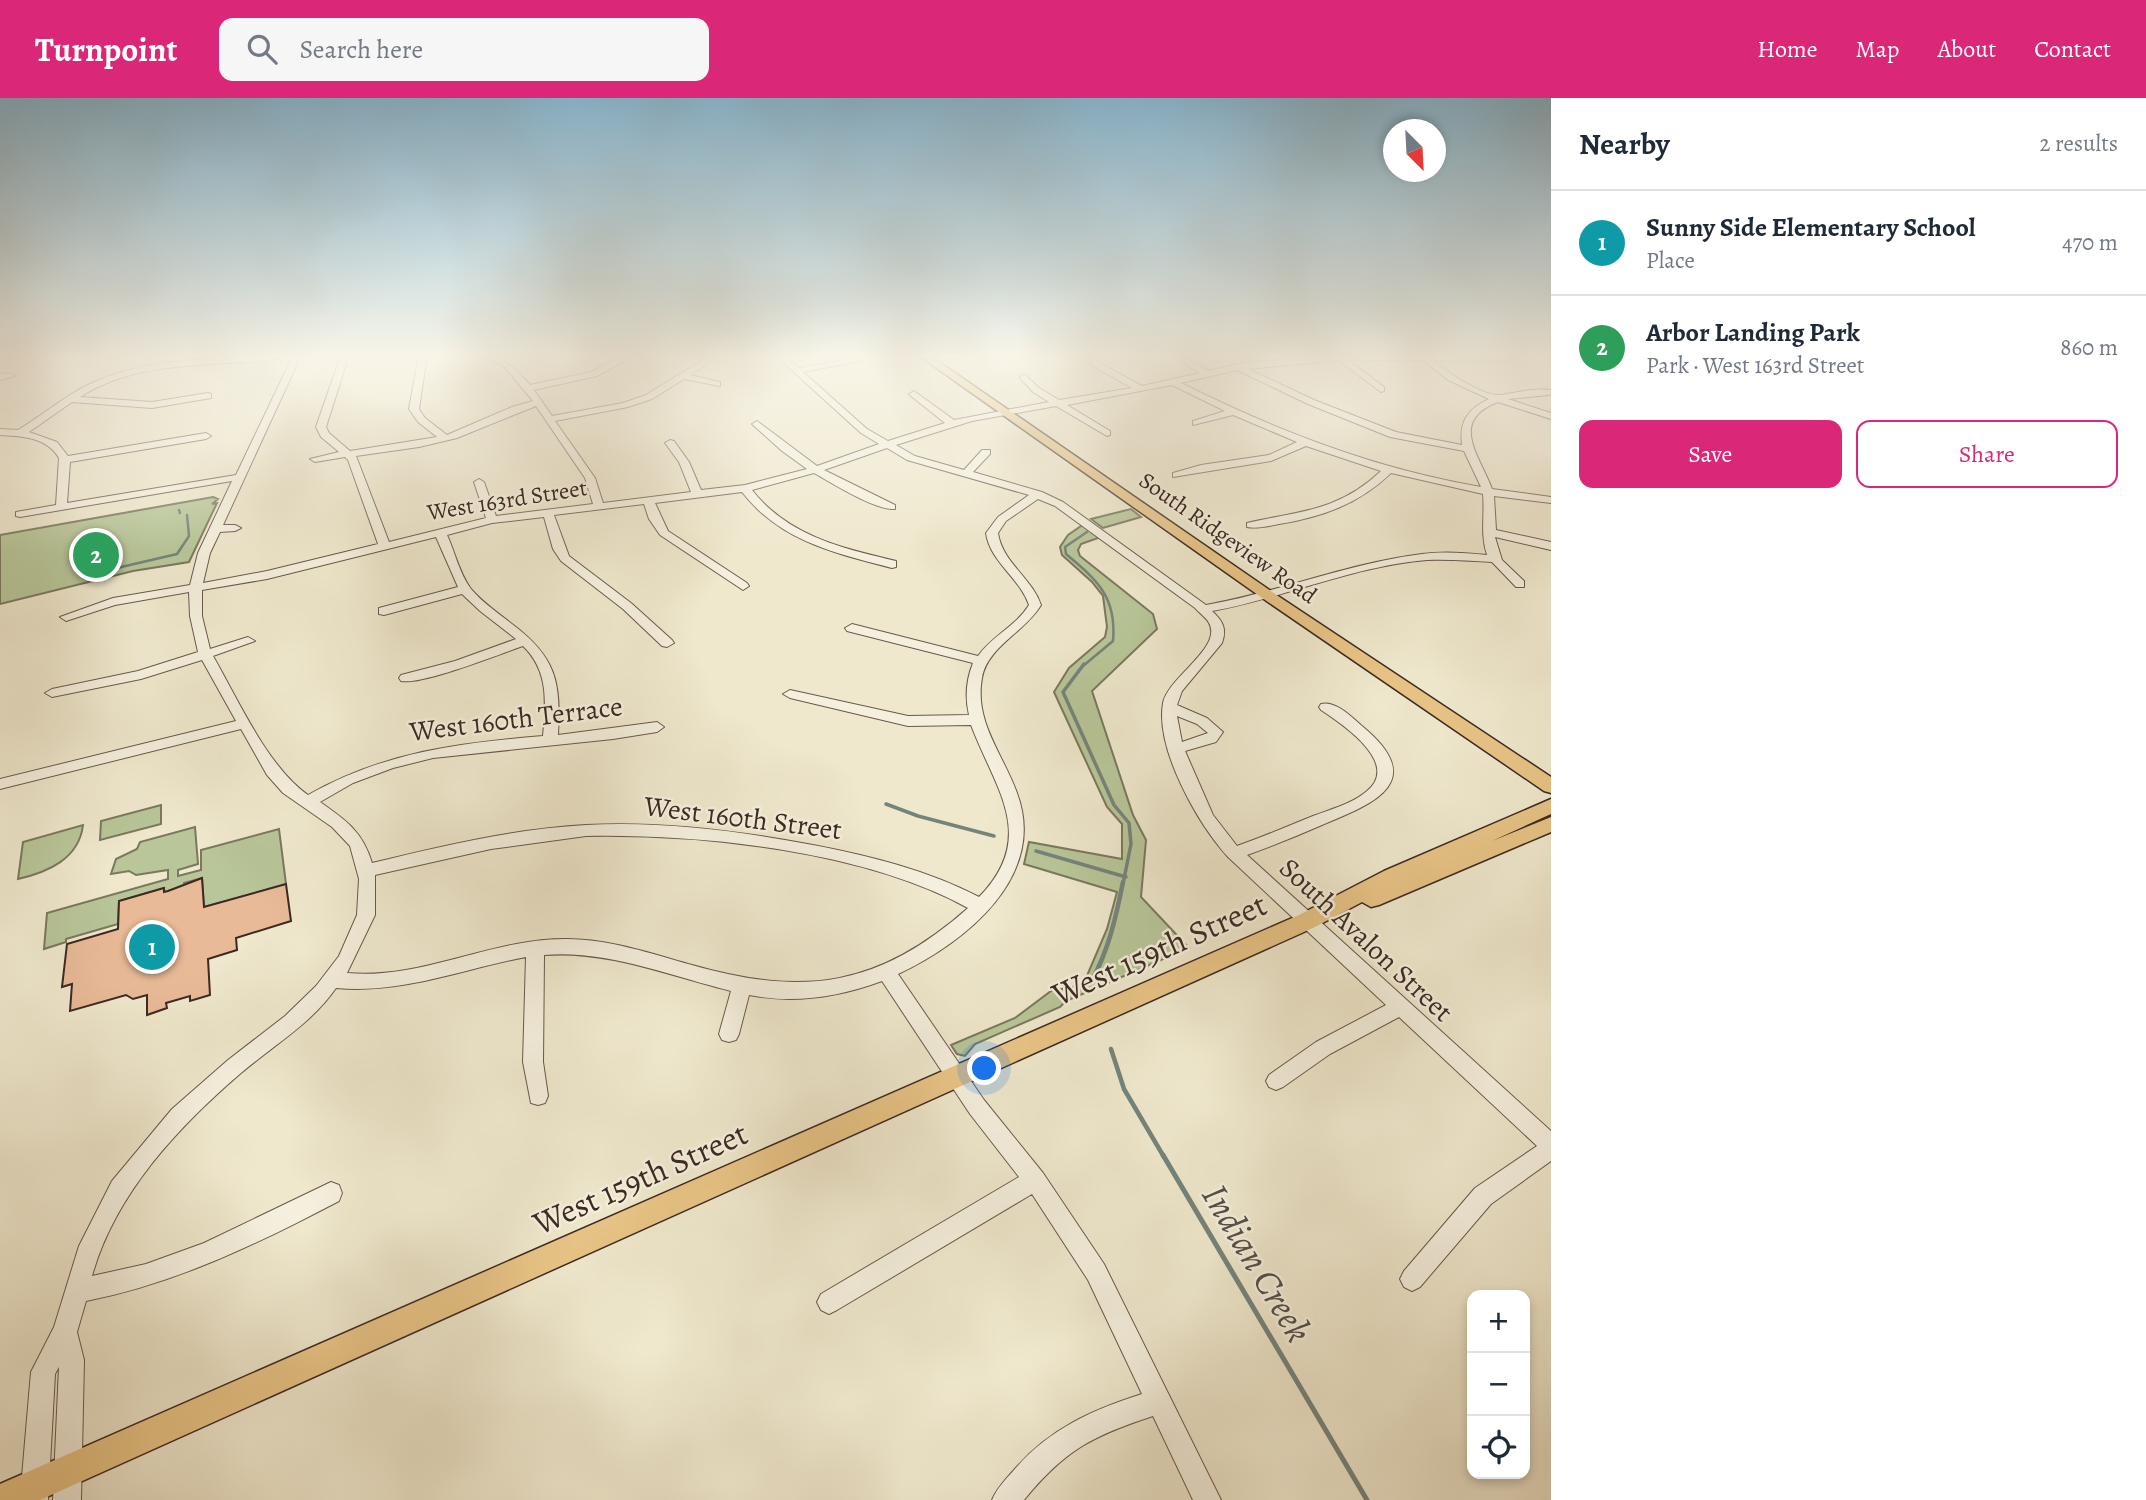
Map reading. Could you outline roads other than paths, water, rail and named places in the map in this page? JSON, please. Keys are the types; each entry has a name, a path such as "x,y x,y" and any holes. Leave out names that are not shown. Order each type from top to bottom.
{"main road":[{"name":"South Ridgeview Road","path":"1018,420 1403,688 1551,786"},
{"name":"South Ridgeview Road","path":"1403,688 1439,717 1551,796"},
{"name":"West 159th Street","path":"2,1500 35,1492 69,1468 1307,921 1391,877 1551,806"},
{"name":"West 159th Street","path":"1307,921 1408,886 1551,824"}],"street":[{"path":"21,433 38,420"},
{"path":"35,1492 43,1371 65,1332 87,1254 120,1189 159,1138 206,1090 311,1005 333,980 354,946 366,915 369,889 363,854 350,834 289,789 272,771 206,654 196,623 196,587 204,553 267,420"},
{"path":"323,420 321,427 325,435 349,454 359,473 384,545"},
{"path":"423,420 445,438"},
{"path":"314,459 445,438 488,420"},
{"path":"550,420 590,478 599,506"},
{"path":"852,420 864,431 911,458 1038,494 1078,515 1203,609 1218,629 1219,640 1205,658 1182,679 1171,698 1170,707 1209,724 1216,733 1211,740 1176,749"},
{"path":"948,420 953,424"},
{"name":"West 163rd Street","path":"66,617 113,602 267,575 492,520 744,488 818,469 886,445 971,420"},
{"path":"1086,420 1107,433"},
{"path":"1196,423 1205,420"},
{"path":"1254,420 1387,471 1487,491 1551,500"},
{"path":"1357,420 1421,442 1469,449"},
{"path":"1466,420 1465,433 1469,449 1487,491 1488,542 1494,559 1520,584"},
{"path":"757,424 776,442 818,469 858,493 891,507"},
{"path":"0,432 21,433 49,443 59,451 64,460 61,507"},
{"path":"64,460 206,436"},
{"path":"1177,475 1201,468 1271,458 1306,442"},
{"path":"670,443 684,462 698,495"},
{"path":"965,475 986,452"},
{"path":"1251,525 1297,518 1343,505 1365,493 1387,471"},
{"path":"20,514 240,477"},
{"path":"479,482 492,520"},
{"path":"744,488 768,517 792,532 830,548 892,564"},
{"path":"333,980 372,984 392,982 497,954 567,946 606,949 742,985 802,991 831,988 887,973 929,949 982,907 1008,870 1016,851 1019,823 1012,794 976,720 974,690 981,661 1000,638 1030,614 1035,605 1031,592 991,538 993,528 1038,494"},
{"path":"649,501 659,527 670,539 743,586"},
{"path":"548,513 559,549 565,558 667,643"},
{"path":"215,529 235,528"},
{"path":"439,531 465,589 496,618 527,640 541,656 550,673 553,695 550,741"},
{"path":"1489,532 1551,546"},
{"path":"1203,609 1335,575 1411,559 1452,556 1494,559"},
{"path":"384,611 465,589"},
{"path":"852,628 981,661"},
{"path":"406,678 460,664 527,640"},
{"path":"52,693 131,677 248,641"},
{"path":"790,694 908,721 976,720"},
{"name":"South Avalon Street","path":"1170,707 1171,736 1202,811 1213,830 1234,853 1551,1147"},
{"path":"1234,853 1348,808 1377,791 1383,781 1384,772 1380,754 1362,733 1326,707"},
{"path":"0,784 244,724"},
{"name":"West 160th Terrace","path":"308,802 331,786 391,762 474,746 614,736 657,727"},
{"name":"West 160th Street","path":"366,871 429,854 524,838 615,830 705,834 791,846 904,871 953,890 982,907"},
{"path":"535,949 533,1062 538,1096"},
{"path":"887,973 997,1134 1035,1180 1096,1272 1207,1500"},
{"path":"729,1034 742,985"},
{"path":"1276,1081 1323,1048 1399,1007"},
{"path":"1412,1279 1483,1196 1551,1147"},
{"path":"830,1302 1035,1180"},
{"path":"76,1291 123,1283 188,1263 237,1242 331,1193"},
{"path":"65,1332 72,1360 67,1500"},
{"path":"1006,1500 1049,1452 1068,1438 1090,1426 1160,1401"}],"waterway":[{"path":"117,568 177,554 189,536 187,515"},
{"name":"Indian Creek","path":"1083,666 1113,641 1112,612 1103,591 1096,581 1066,554 1065,547 1087,532"},
{"name":"Indian Creek","path":"1084,664 1063,692 1114,805 1129,823 1131,844 1124,877"},
{"path":"886,804 918,816 994,836"},
{"path":"1036,851 1124,877"},
{"name":"Indian Creek","path":"1123,884 1124,877"},
{"name":"Indian Creek","path":"1092,980 1115,920 1123,882"},
{"name":"Indian Creek","path":"1111,1049 1124,1089 1164,1157"},
{"name":"Indian Creek","path":"1163,1155 1367,1500"}],"place":[{"name":"Arbor Landing Park","path":"96,555"},
{"name":"Sunny Side Elementary School","path":"152,947"}]}
